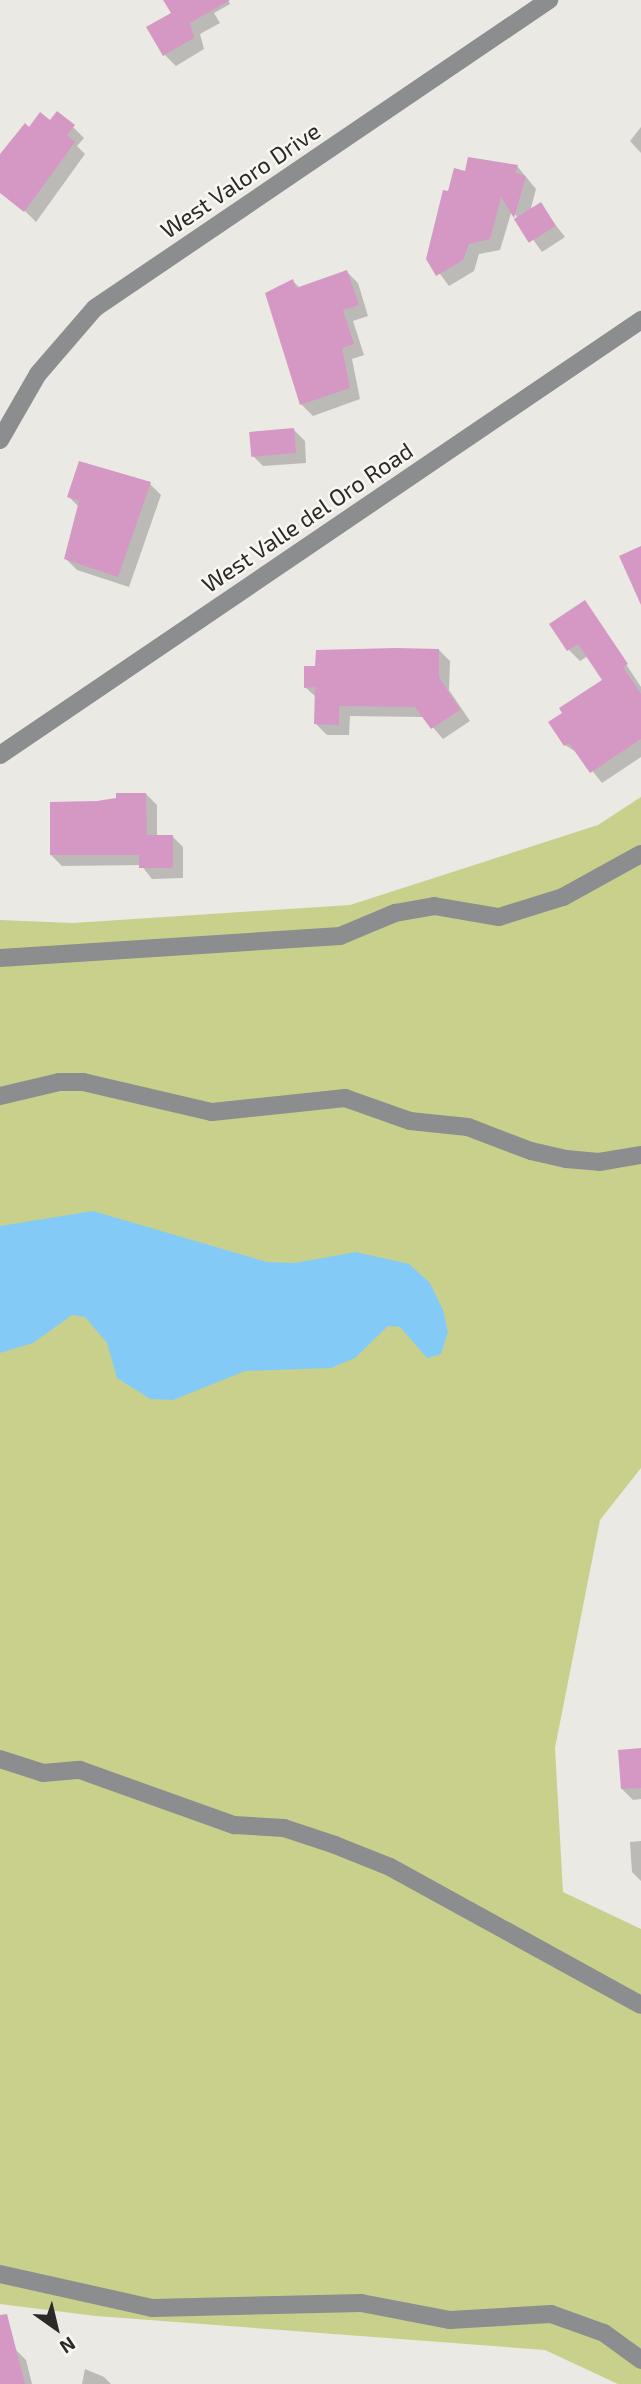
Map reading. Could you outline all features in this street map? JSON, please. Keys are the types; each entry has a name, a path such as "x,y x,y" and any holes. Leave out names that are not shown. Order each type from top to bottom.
{"street":[{"name":"West Valoro Drive","path":"0,440 38,374 95,308 548,0"},
{"name":"West Valle del Oro Road","path":"1,754 641,320"},
{"path":"0,958 341,936 395,913 434,906 499,917 563,897 641,854"},
{"path":"0,1096 28,1093 59,1082 83,1082 212,1112 345,1098 410,1121 468,1127 531,1151 566,1159 599,1162 641,1155"},
{"path":"0,1759 43,1773 80,1770 234,1825 284,1828 335,1845 390,1867 641,2005"},
{"path":"0,2274 152,2308 361,2303 450,2320 551,2314 604,2333 641,2360"}],"green space":[{"path":"641,797 641,1468 600,1520 555,1748 563,1892 641,1929 641,2384 618,2384 545,2350 96,2316 0,2304 0,920 73,923 350,905 598,825"}],"water":[{"path":"93,1211 267,1262 294,1263 356,1252 409,1264 430,1283 443,1310 448,1332 441,1354 427,1358 400,1327 388,1326 355,1358 331,1368 245,1371 173,1400 150,1399 117,1378 107,1343 85,1317 72,1315 33,1343 0,1353 0,1226"}],"building":[{"path":"163,0 230,0 190,23 194,38 163,56 146,27 171,13"},
{"path":"57,111 75,125 67,135 75,142 24,212 0,193 0,154 25,123 29,127 40,112 50,120"},
{"path":"468,157 518,165 515,173 526,176 514,218 501,197 490,239 469,244 463,260 436,276 426,259 443,190 448,191 454,168 465,171"},
{"path":"541,202 556,226 529,243 514,219"},
{"path":"347,270 359,305 343,310 354,344 342,348 350,388 300,405 265,293 293,279 296,288"},
{"path":"294,428 296,453 251,457 249,432"},
{"path":"79,461 151,482 118,577 64,559 79,501 67,497"},
{"path":"641,546 641,605 619,556"},
{"path":"585,600 628,664 623,667 641,694 641,739 590,773 569,743 564,746 548,722 562,713 559,708 602,680 578,644 567,651 549,624"},
{"path":"439,649 439,677 460,710 431,729 415,707 339,706 339,725 314,724 315,687 304,688 304,666 315,666 316,650"},
{"path":"116,793 146,793 147,835 173,835 173,868 139,868 139,855 50,855 50,802 97,801 116,798"},
{"path":"641,1748 641,1788 621,1789 618,1750"},
{"path":"7,2314 25,2384 0,2384 0,2315"}]}
